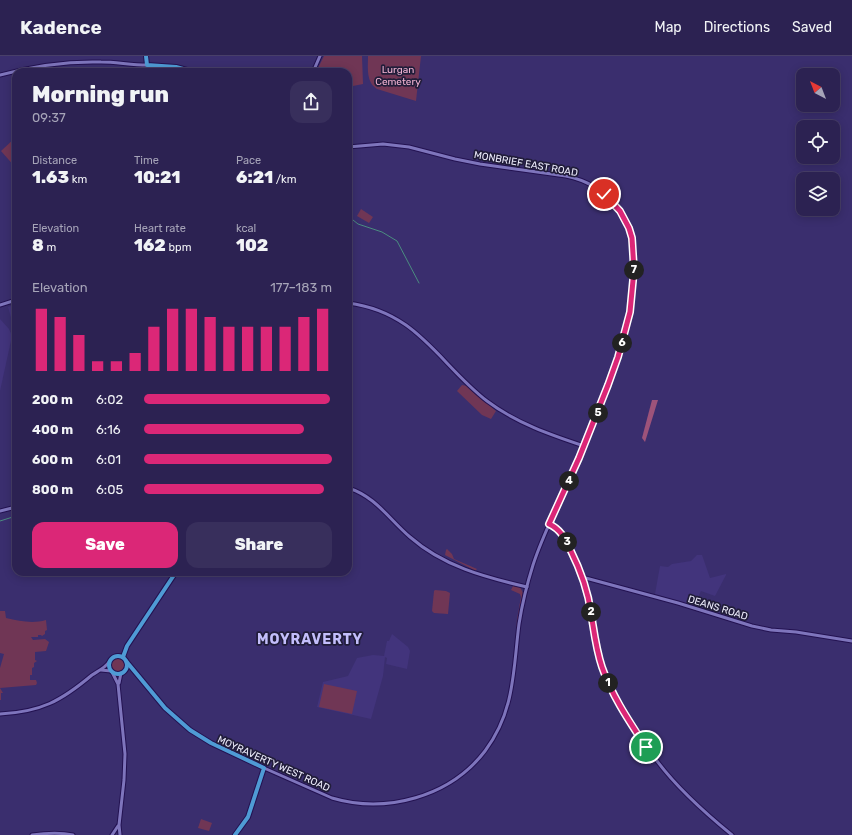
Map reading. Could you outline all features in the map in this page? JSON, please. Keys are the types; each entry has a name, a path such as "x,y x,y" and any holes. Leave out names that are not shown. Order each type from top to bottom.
{"main road":[{"path":"146,56 147,65 171,66 179,68"},
{"path":"123,657 124,651 129,642 173,576"},
{"path":"129,642 109,662 109,667 117,674 129,671 137,674"},
{"path":"115,656 123,657 126,661 127,667 122,672"},
{"name":"MOYRAVERTY WEST ROAD","path":"126,661 165,708 190,730 211,743 264,768"},
{"path":"234,835 248,817 264,768"}],"street":[{"path":"315,68 320,56"},
{"path":"29,68 66,63 100,62 147,65"},
{"path":"0,75 12,72"},
{"name":"MONBRIEF EAST ROAD","path":"352,147 383,144 409,147 480,164 576,178 594,187 612,201 629,228 632,238 634,270 630,312 618,357 584,446 549,524"},
{"path":"1,305 12,301"},
{"path":"352,304 398,319 416,332 474,390 508,416 534,428 584,446"},
{"path":"352,489 371,499 409,537 441,559 470,572 527,587"},
{"path":"0,511 12,508"},
{"path":"549,524 555,527 562,535 573,554 588,596 595,640 602,667 613,693 627,718 649,751 666,772 691,798 732,835"},
{"name":"MOYRAVERTY WEST ROAD","path":"264,768 324,795 343,801 365,804 392,803 421,796 441,787 461,774 475,762 488,747 500,727 508,706 513,684 520,622 527,587 534,562 549,524"},
{"name":"DEANS ROAD","path":"582,577 678,602 771,630 796,632 852,641"},
{"path":"0,714 29,711 56,701 74,690 97,671 106,666 109,662"},
{"path":"97,671 112,671 118,684 125,754 119,825 120,835"},
{"path":"118,684 122,672"},
{"path":"112,835 119,825"},
{"path":"32,835 63,833 73,835"}],"shaded area":[{"path":"12,306 12,321 8,307"},
{"path":"0,319 9,329 12,336 0,391"},
{"path":"652,400 658,400 645,442 642,438"},
{"path":"697,555 702,555 710,578 726,574 715,596 701,591 694,606 655,594 660,566 668,567 672,564 691,561"},
{"path":"392,634 408,647 410,651 407,669 386,664 387,658 385,657 383,676 371,719 317,707 323,682 348,676 357,658 373,655 384,656 387,641 389,641"}],"green space":[{"path":"324,56 362,56 363,84 352,86 352,68 318,68"},
{"name":"Lurgan Cemetery","path":"368,56 421,56 416,101 377,89 373,86 368,74"},
{"path":"12,141 12,163 1,151"},
{"path":"361,209 373,217 369,223 357,216"},
{"path":"462,385 467,386 496,411 491,419 482,415 457,391"},
{"path":"447,549 452,554 454,559 477,569 475,571 487,576 473,571 472,569 445,555"},
{"path":"513,586 520,587 523,593 518,620 514,658 517,619 521,597 520,594 511,590"},
{"path":"435,590 450,593 448,614 434,613 432,611"},
{"path":"0,611 5,611 6,618 16,620 31,622 46,620 47,630 45,631 45,634 42,636 38,635 38,637 31,637 33,640 45,639 49,642 46,651 35,652 35,660 37,661 34,663 34,667 32,668 30,680 36,680 36,685 0,688 0,668 4,654 0,653"},
{"path":"115,658 121,658 125,662 125,668 121,672 115,672 111,668 111,662"},
{"path":"324,684 357,691 352,714 319,707"},
{"path":"0,688 3,693 1,693 1,700 0,700"},
{"path":"201,819 212,823 209,831 198,828"}],"waterway":[{"path":"352,219 358,224 382,232 397,241 419,283"},
{"path":"0,521 12,517"}],"district":[{"name":"MOYRAVERTY","path":"310,639"}],"route":[{"path":"604,194 620,211 629,228 632,238 634,270 630,312 618,357 608,385 572,475 549,524 555,527 562,535 573,554 588,596 595,640 605,676 627,718 646,747"}]}
